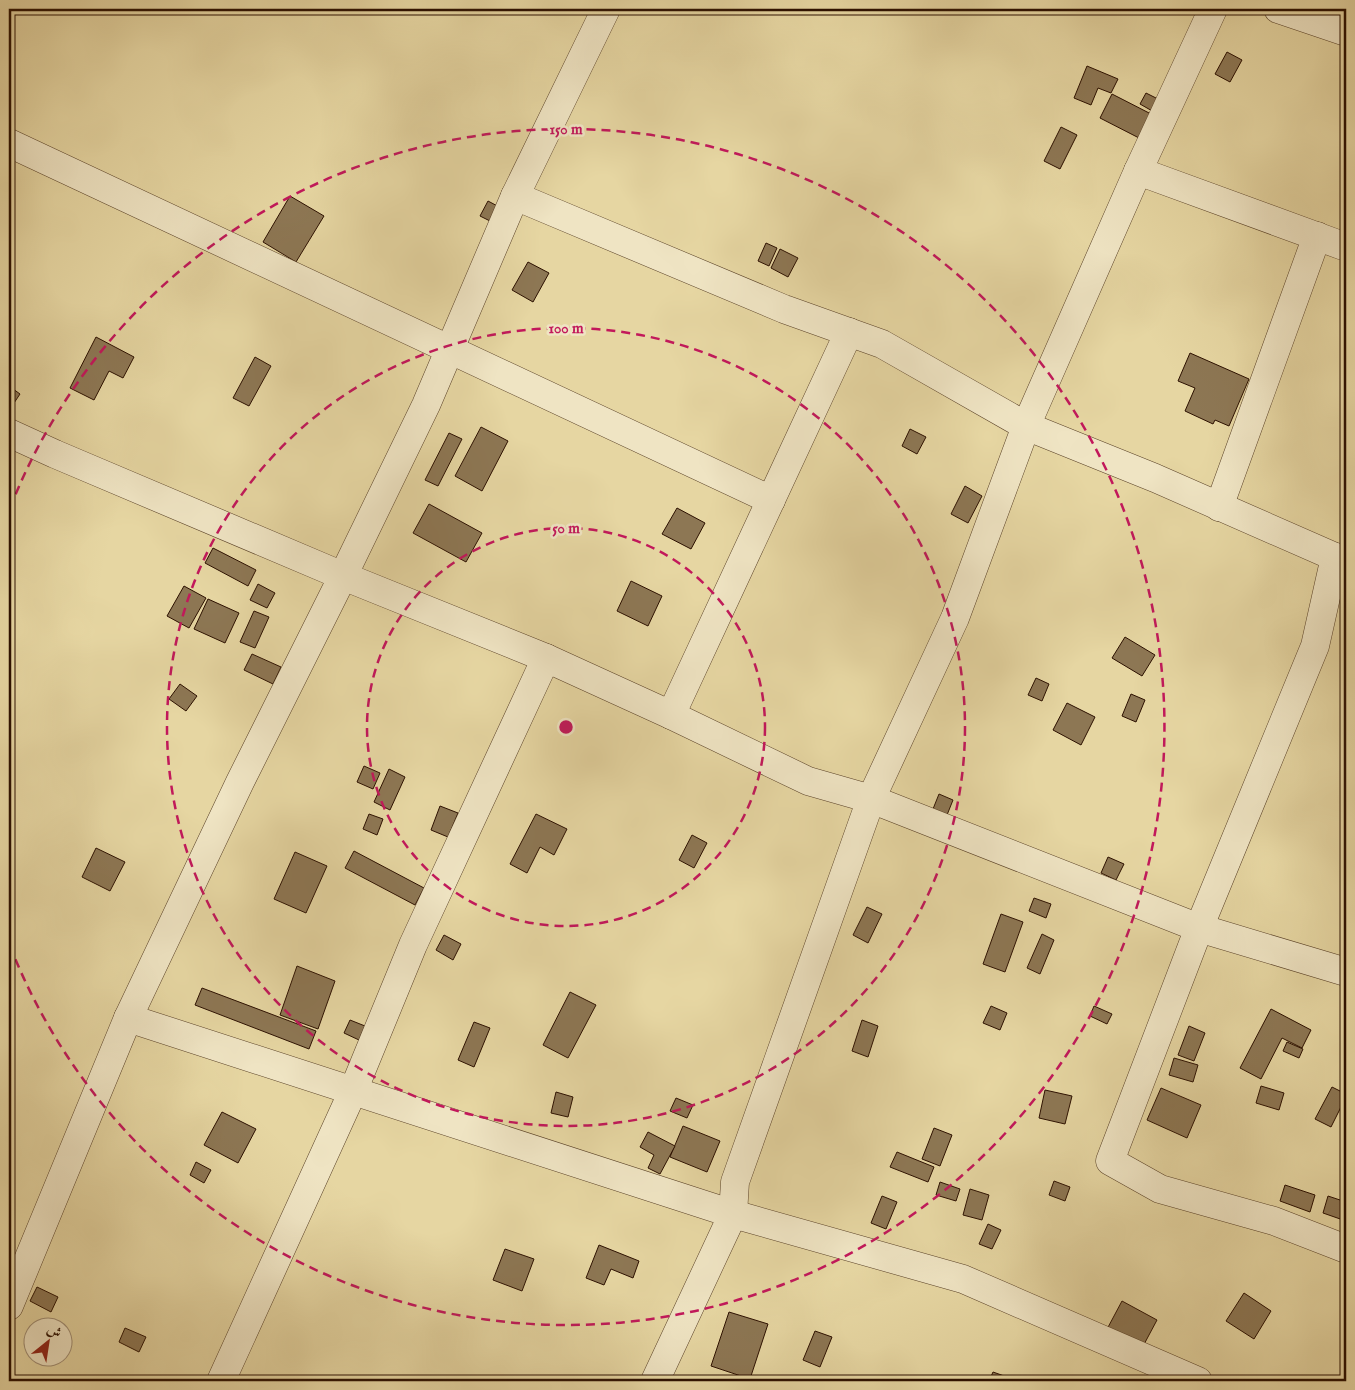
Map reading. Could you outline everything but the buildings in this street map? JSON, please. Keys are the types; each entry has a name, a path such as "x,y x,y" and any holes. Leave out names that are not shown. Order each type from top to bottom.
{"street":[{"path":"9,1306 128,1018 240,782 426,405 515,196 606,9"},
{"path":"656,1381 732,1214 736,1182 871,799 955,618 1026,426 1138,171 1213,9"},
{"path":"1278,9 1346,32"},
{"path":"9,143 771,500"},
{"path":"1138,171 1346,247"},
{"path":"515,196 784,308 882,344 1026,426 1154,478 1341,559 1315,646 1200,928 1110,1161 1160,1189 1274,1221 1346,1249"},
{"path":"1219,507 1317,236"},
{"path":"671,715 849,332"},
{"path":"9,433 343,576 546,658 671,715 808,781 871,799 1200,928 1346,972"},
{"path":"221,1381 353,1091 413,945 546,658"},
{"path":"128,1018 732,1214 963,1279 1160,1374 1198,1381"}]}
